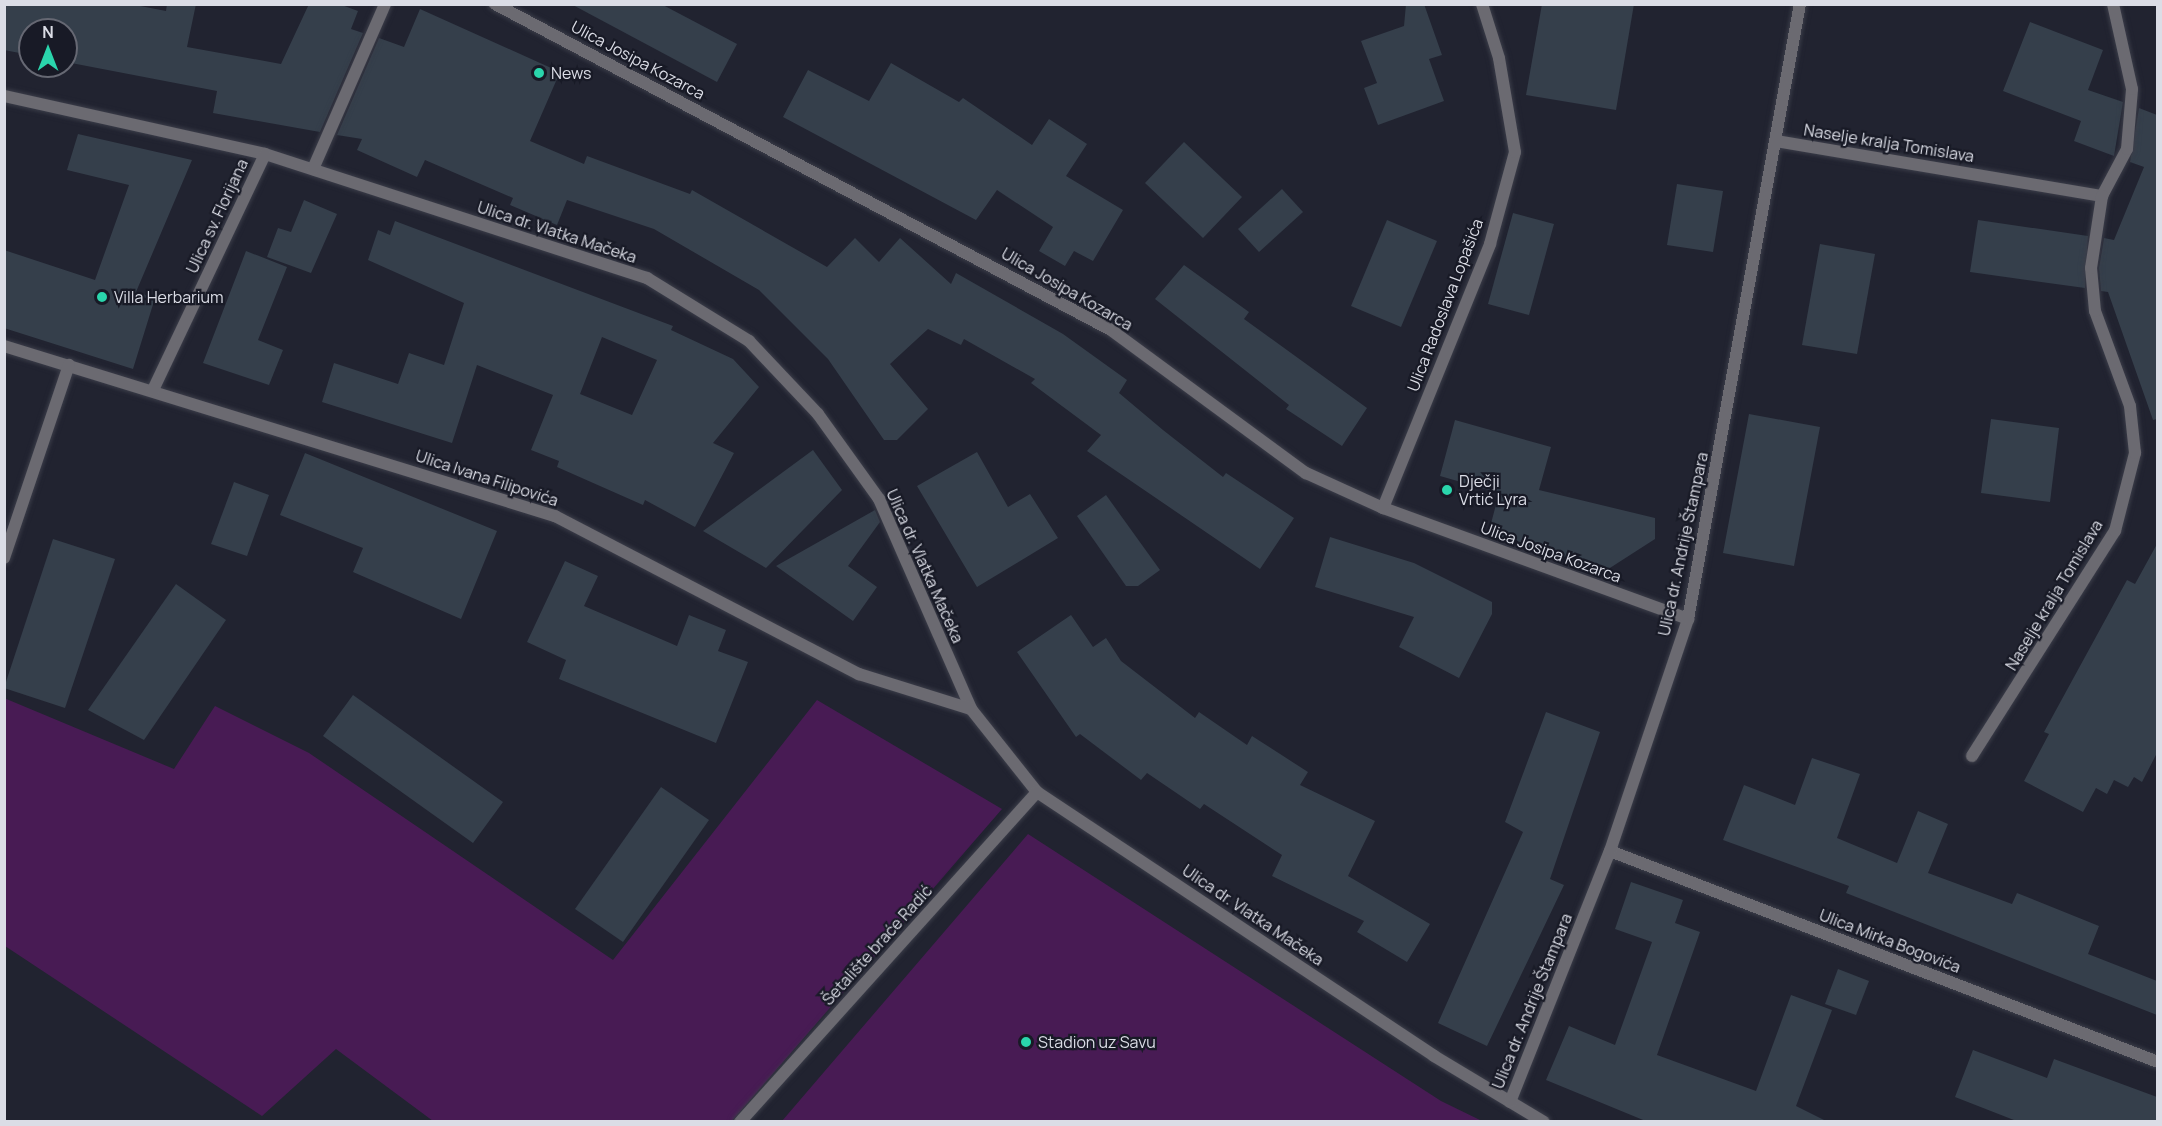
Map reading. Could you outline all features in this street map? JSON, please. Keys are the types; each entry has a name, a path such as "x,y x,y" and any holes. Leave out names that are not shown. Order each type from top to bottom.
{"street":[{"path":"313,169 385,4"},
{"name":"Ulica Josipa Kozarca","path":"495,4 1111,330 1306,472 1383,508 1688,619"},
{"name":"Ulica Radoslava Lopašića","path":"1383,508 1490,244 1515,152 1499,58 1482,4"},
{"name":"Ulica dr. Andrije Štampara","path":"1510,1102 1610,852 1688,619 1800,4"},
{"name":"Naselje kralja Tomislava","path":"1972,756 2115,531 2135,453 2130,406 2095,311 2091,268 2102,196 2127,148 2132,89 2113,4"},
{"name":"Ulica dr. Vlatka Mačeka","path":"4,96 265,154 647,278 749,341 818,414 879,499 971,709 1037,792 1544,1122"},
{"name":"Naselje kralja Tomislava","path":"1776,141 2102,196"},
{"name":"Ulica sv. Florijana","path":"153,390 265,154"},
{"name":"Ulica Ivana Filipovića","path":"4,346 153,390 555,516 859,674 971,709"},
{"path":"4,558 69,365"},
{"name":"Šetalište braće Radić","path":"741,1122 1037,792"},
{"name":"Ulica Mirka Bogovića","path":"1610,852 2157,1062"}],"shaded area":[{"path":"4,698 174,769 215,706 309,753 613,960 817,700 1002,809 732,1121 433,1121 336,1049 262,1116 5,946"},
{"name":"Stadion uz Savu","path":"1028,834 1441,1101 1482,1121 782,1121"}],"building":[{"path":"4,4 130,4 166,11 167,4 196,4 187,47 281,64 309,4 339,4 358,11 351,29 363,33 320,132 213,113 217,91 78,64 78,18 18,18 18,53 4,50"},
{"path":"571,4 661,4 737,44 717,82"},
{"path":"1406,4 1424,4 1442,55 1429,59 1444,101 1378,125 1364,88 1377,83 1361,41 1404,26"},
{"path":"1542,4 1634,4 1616,110 1526,95"},
{"path":"420,9 560,72 530,141 584,164 587,156 690,194 692,190 827,267 855,238 879,262 900,238 951,284 956,273 1063,334 1127,380 1119,393 1163,430 1223,477 1226,473 1294,518 1260,569 1087,451 1101,435 1031,383 1035,379 964,339 961,345 928,329 890,364 928,409 897,440 884,440 828,359 759,290 654,229 567,200 557,225 510,205 513,198 425,160 417,177 357,150 362,139 337,135 379,38 404,47"},
{"path":"2030,22 2103,50 2088,90 2123,102 2114,156 2074,141 2081,121 2003,91"},
{"path":"891,63 959,102 963,98 1032,145 1049,119 1087,144 1066,176 1123,210 1093,261 1074,251 1065,266 1039,251 1053,227 997,190 976,220 783,117 808,70 869,101"},
{"path":"2139,108 2157,115 2157,419 2153,420 2108,292 2101,291 2099,268 2104,238 2114,240 2144,167 2130,162"},
{"path":"78,134 192,160 136,292 155,298 133,369 4,328 4,250 95,280 129,185 67,170"},
{"path":"1184,142 1242,197 1203,238 1145,183"},
{"path":"1677,184 1723,191 1713,252 1667,245"},
{"path":"1282,189 1303,212 1259,252 1238,229"},
{"path":"304,200 337,214 311,273 267,257 278,228 291,232"},
{"path":"1513,213 1554,224 1529,315 1488,304"},
{"path":"1387,220 1437,241 1401,327 1351,306"},
{"path":"1978,220 2088,236 2085,288 1970,272"},
{"path":"395,221 673,326 671,330 733,359 759,387 713,443 734,453 695,527 645,500 643,505 557,467 559,461 531,450 553,395 477,365 452,443 322,402 334,363 398,384 409,353 444,365 464,303 368,260 378,230 390,235","holes":["602,337 657,360 632,415 580,394"]},
{"path":"1820,244 1875,254 1857,354 1802,345"},
{"path":"246,251 287,267 258,340 283,350 269,385 203,363"},
{"path":"1184,265 1249,312 1244,319 1367,408 1342,446 1286,409 1289,405 1155,299"},
{"path":"1749,414 1820,427 1794,566 1723,553"},
{"path":"1991,419 2059,428 2050,502 1981,493"},
{"path":"1455,420 1551,447 1539,490 1655,518 1655,539 1599,575 1564,564 1566,557 1488,535 1499,493 1440,476"},
{"path":"813,450 842,490 766,568 703,531"},
{"path":"977,452 1008,507 1030,494 1058,538 977,587 917,486"},
{"path":"305,453 497,531 461,619 353,572 363,548 280,515"},
{"path":"234,482 269,495 247,556 211,544"},
{"path":"1106,495 1160,570 1138,586 1126,586 1077,516"},
{"path":"875,510 880,522 848,566 877,587 853,621 776,566"},
{"path":"1330,537 1414,563 1492,602 1492,614 1459,678 1399,647 1414,617 1315,587"},
{"path":"53,539 115,559 65,708 4,688"},
{"path":"2157,544 2157,753 2142,782 2134,777 2128,787 2114,780 2107,794 2096,788 2083,812 2024,781 2049,734 2044,732 2127,580 2135,584"},
{"path":"565,561 598,576 584,606 677,646 689,615 726,630 718,651 748,662 716,743 559,679 566,660 527,642"},
{"path":"176,584 226,620 144,740 88,710"},
{"path":"1071,615 1093,647 1106,638 1121,661 1195,718 1199,712 1247,745 1252,736 1308,772 1300,785 1375,821 1348,876 1430,924 1407,962 1357,932 1364,921 1272,876 1282,855 1204,804 1200,809 1147,773 1141,780 1080,734 1076,737 1017,652"},
{"path":"353,695 503,802 473,843 323,736"},
{"path":"1546,712 1600,732 1550,879 1564,885 1487,1046 1438,1023 1523,832 1505,822"},
{"path":"1812,758 1860,774 1837,838 1897,863 1918,811 1948,824 1928,873 2012,904 2017,893 2099,926 2088,954 2157,981 2157,1015 1846,893 1849,886 1723,840 1744,785 1795,805"},
{"path":"661,787 709,820 623,942 575,909"},
{"path":"1631,882 1683,900 1675,923 1700,932 1657,1055 1756,1091 1791,995 1832,1010 1796,1106 1828,1122 1648,1122 1546,1080 1569,1026 1615,1045 1652,942 1615,929"},
{"path":"1838,969 1869,981 1856,1015 1825,1004"},
{"path":"1973,1050 2047,1078 2054,1059 2157,1097 2157,1122 2019,1122 1955,1097"}],"place":[{"name":"News","path":"539,73"},
{"name":"Villa Herbarium","path":"102,297"},
{"name":"Dječji Vrtić Lyra","path":"1447,490"},
{"name":"Stadion uz Savu","path":"1026,1042"}]}
